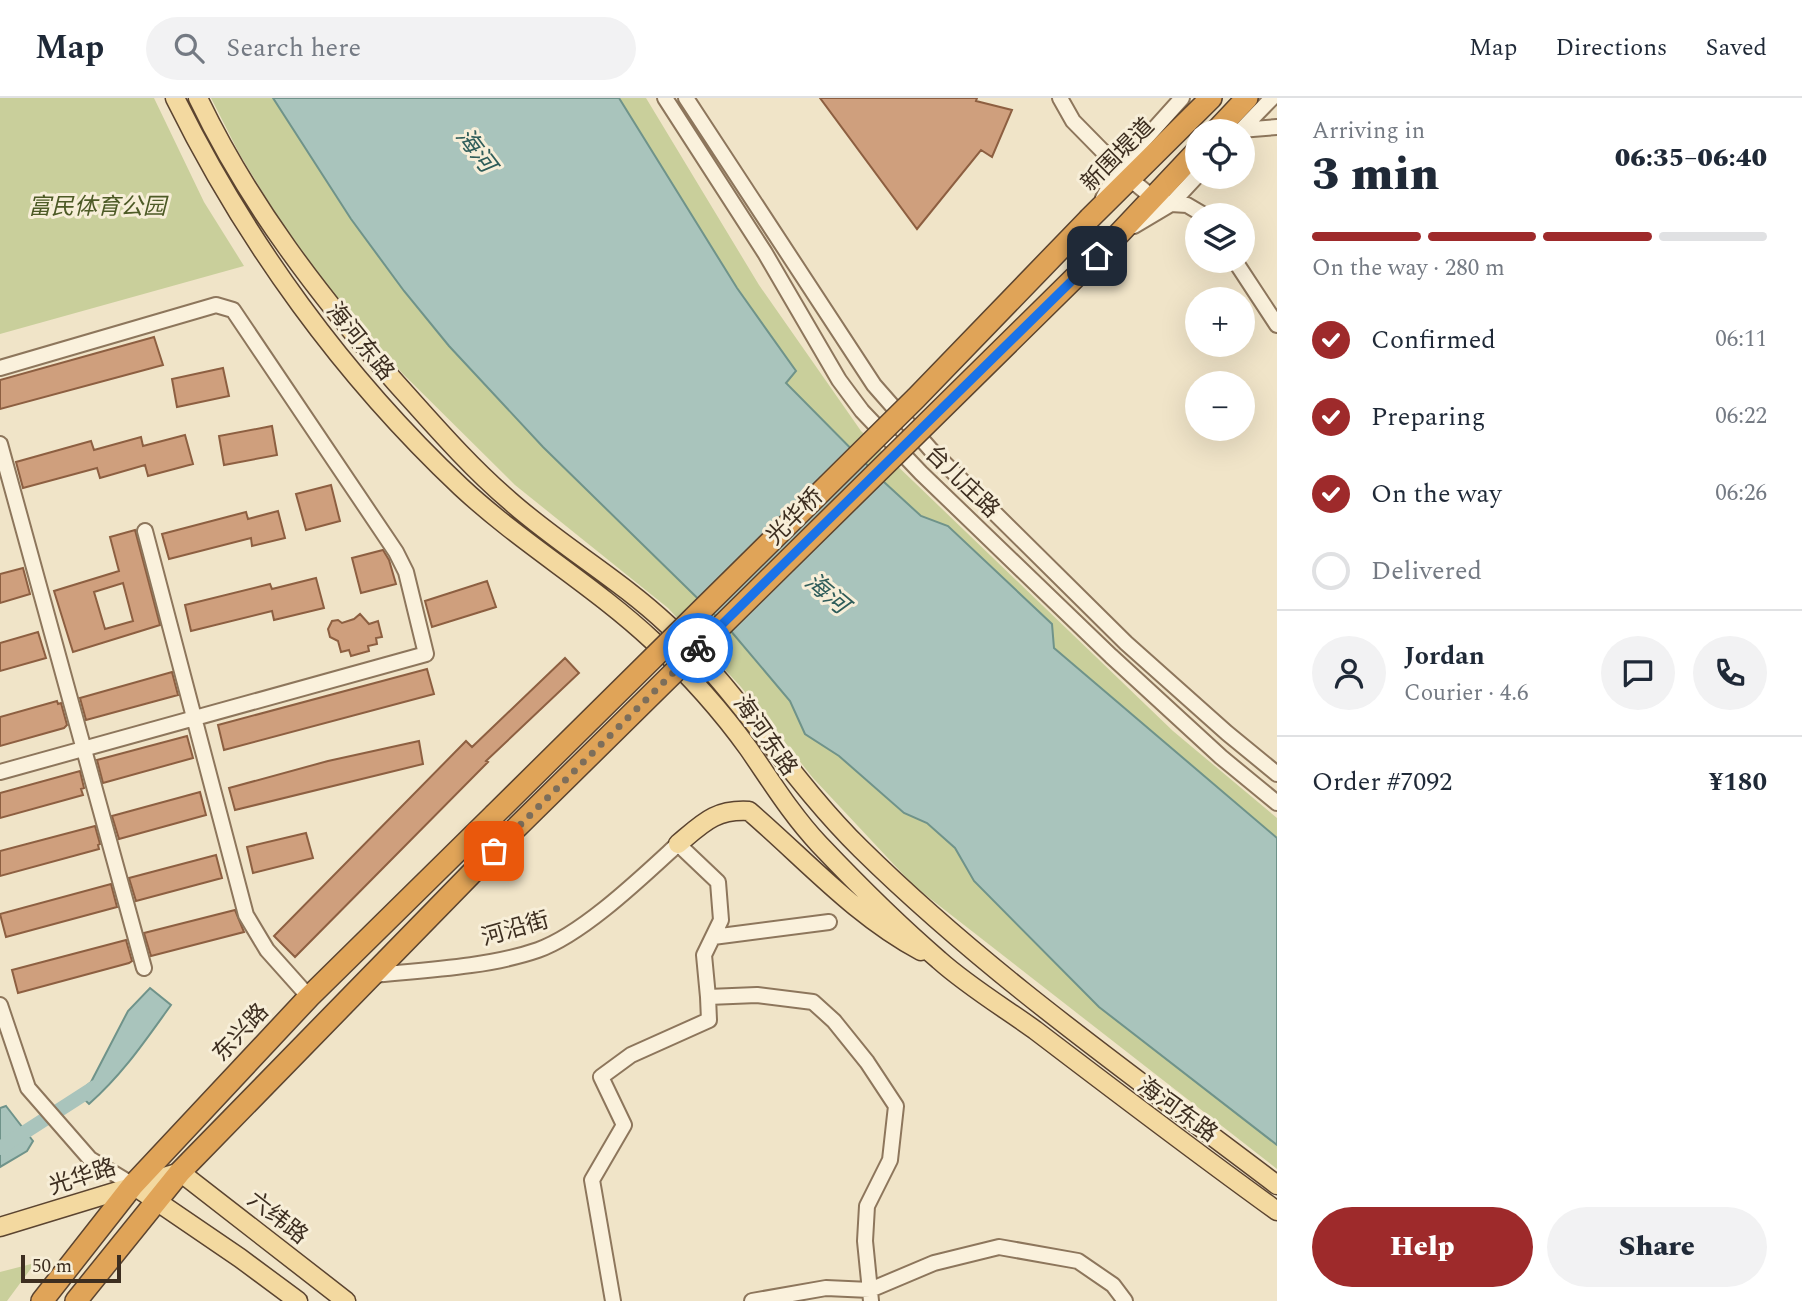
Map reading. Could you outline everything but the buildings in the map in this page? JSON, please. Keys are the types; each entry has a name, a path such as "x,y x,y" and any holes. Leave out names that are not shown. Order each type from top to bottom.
{"highway":[{"name":"新围堤道","path":"1090,218 1125,173 1211,98"},
{"path":"1227,119 1247,98"},
{"path":"1161,200 1185,167"},
{"name":"光华桥","path":"373,975 511,833 1115,238 1161,200"},
{"name":"光华桥","path":"494,815 907,407 1090,218"},
{"name":"东兴路","path":"42,1301 133,1185 309,997 494,815"},
{"path":"76,1301 180,1172 373,975"}],"main road":[{"name":"海河东路","path":"175,98 194,136 253,235 344,363 462,487 540,553 651,639 704,691 747,747 783,801 817,842 941,962 1145,1116 1277,1211"},
{"name":"海河东路","path":"198,98 233,163 302,269 365,348 438,431 509,500 553,536 626,588 705,661 806,789 856,844 914,900 1074,1032 1277,1185"},
{"path":"678,844 709,818 729,809 749,811 844,898 892,936 941,962"},
{"name":"光华路","path":"0,1227 180,1172"},
{"name":"六纬路","path":"180,1172 346,1301"},
{"path":"133,1185 298,1301"}],"street":[{"name":"台儿庄路","path":"665,98 765,253 839,380 862,411 921,473 1111,656 1221,757 1277,803"},
{"name":"台儿庄路","path":"686,98 874,385 931,450 1126,643 1277,774"},
{"path":"1059,98 1073,121 1125,173 1161,200 1185,205"},
{"path":"1125,173 1182,98"},
{"path":"1251,119 1272,98"},
{"path":"1255,129 1277,127"},
{"path":"1161,200 1185,184"},
{"path":"1243,273 1277,326"},
{"path":"0,368 216,305 233,310 396,552 407,572 426,654 0,772"},
{"path":"0,444 144,968"},
{"path":"145,531 246,915 267,950 309,997"},
{"path":"613,1301 592,1180 624,1125 601,1077 631,1055 709,1020 704,955 721,920 718,882 678,844"},
{"name":"河沿街","path":"373,975 457,966 538,950 566,937 638,881 678,844"},
{"path":"713,937 830,922"},
{"path":"708,997 757,995 813,1002 835,1021 896,1106 890,1160 867,1206 865,1241 870,1295"},
{"path":"0,1005 28,1088 90,1159 133,1185"},
{"path":"752,1301 826,1287 870,1295 934,1263 999,1247 1078,1261 1113,1285 1125,1301"}],"green space":[{"name":"富民体育公园","path":"0,98 154,98 204,202 244,266 0,334"},
{"path":"211,98 646,98 759,285 861,431 1173,731 1277,818 1277,1169 914,886 813,778 741,687 668,608 515,485 403,374 304,260 240,155"},
{"path":"35,1263 7,1301 0,1301 0,1272"}],"water":[{"name":"海河","path":"273,98 619,98 737,288 796,371 786,383 921,516 948,526 1052,624 1054,648 1277,838 1277,1145 1099,1007 974,881 955,848 927,823 904,813 839,756 805,734 790,701 730,630 543,447 449,346 351,219"},
{"path":"150,988 171,1005 123,1069 89,1104 78,1093 91,1082 128,1011"},
{"path":"6,1106 33,1141 27,1151 0,1167 0,1108"}],"waterway":[{"path":"0,1148 95,1087"}],"way so far":[{"path":"494,851 698,648"}],"route":[{"path":"698,648 1097,256"}]}
